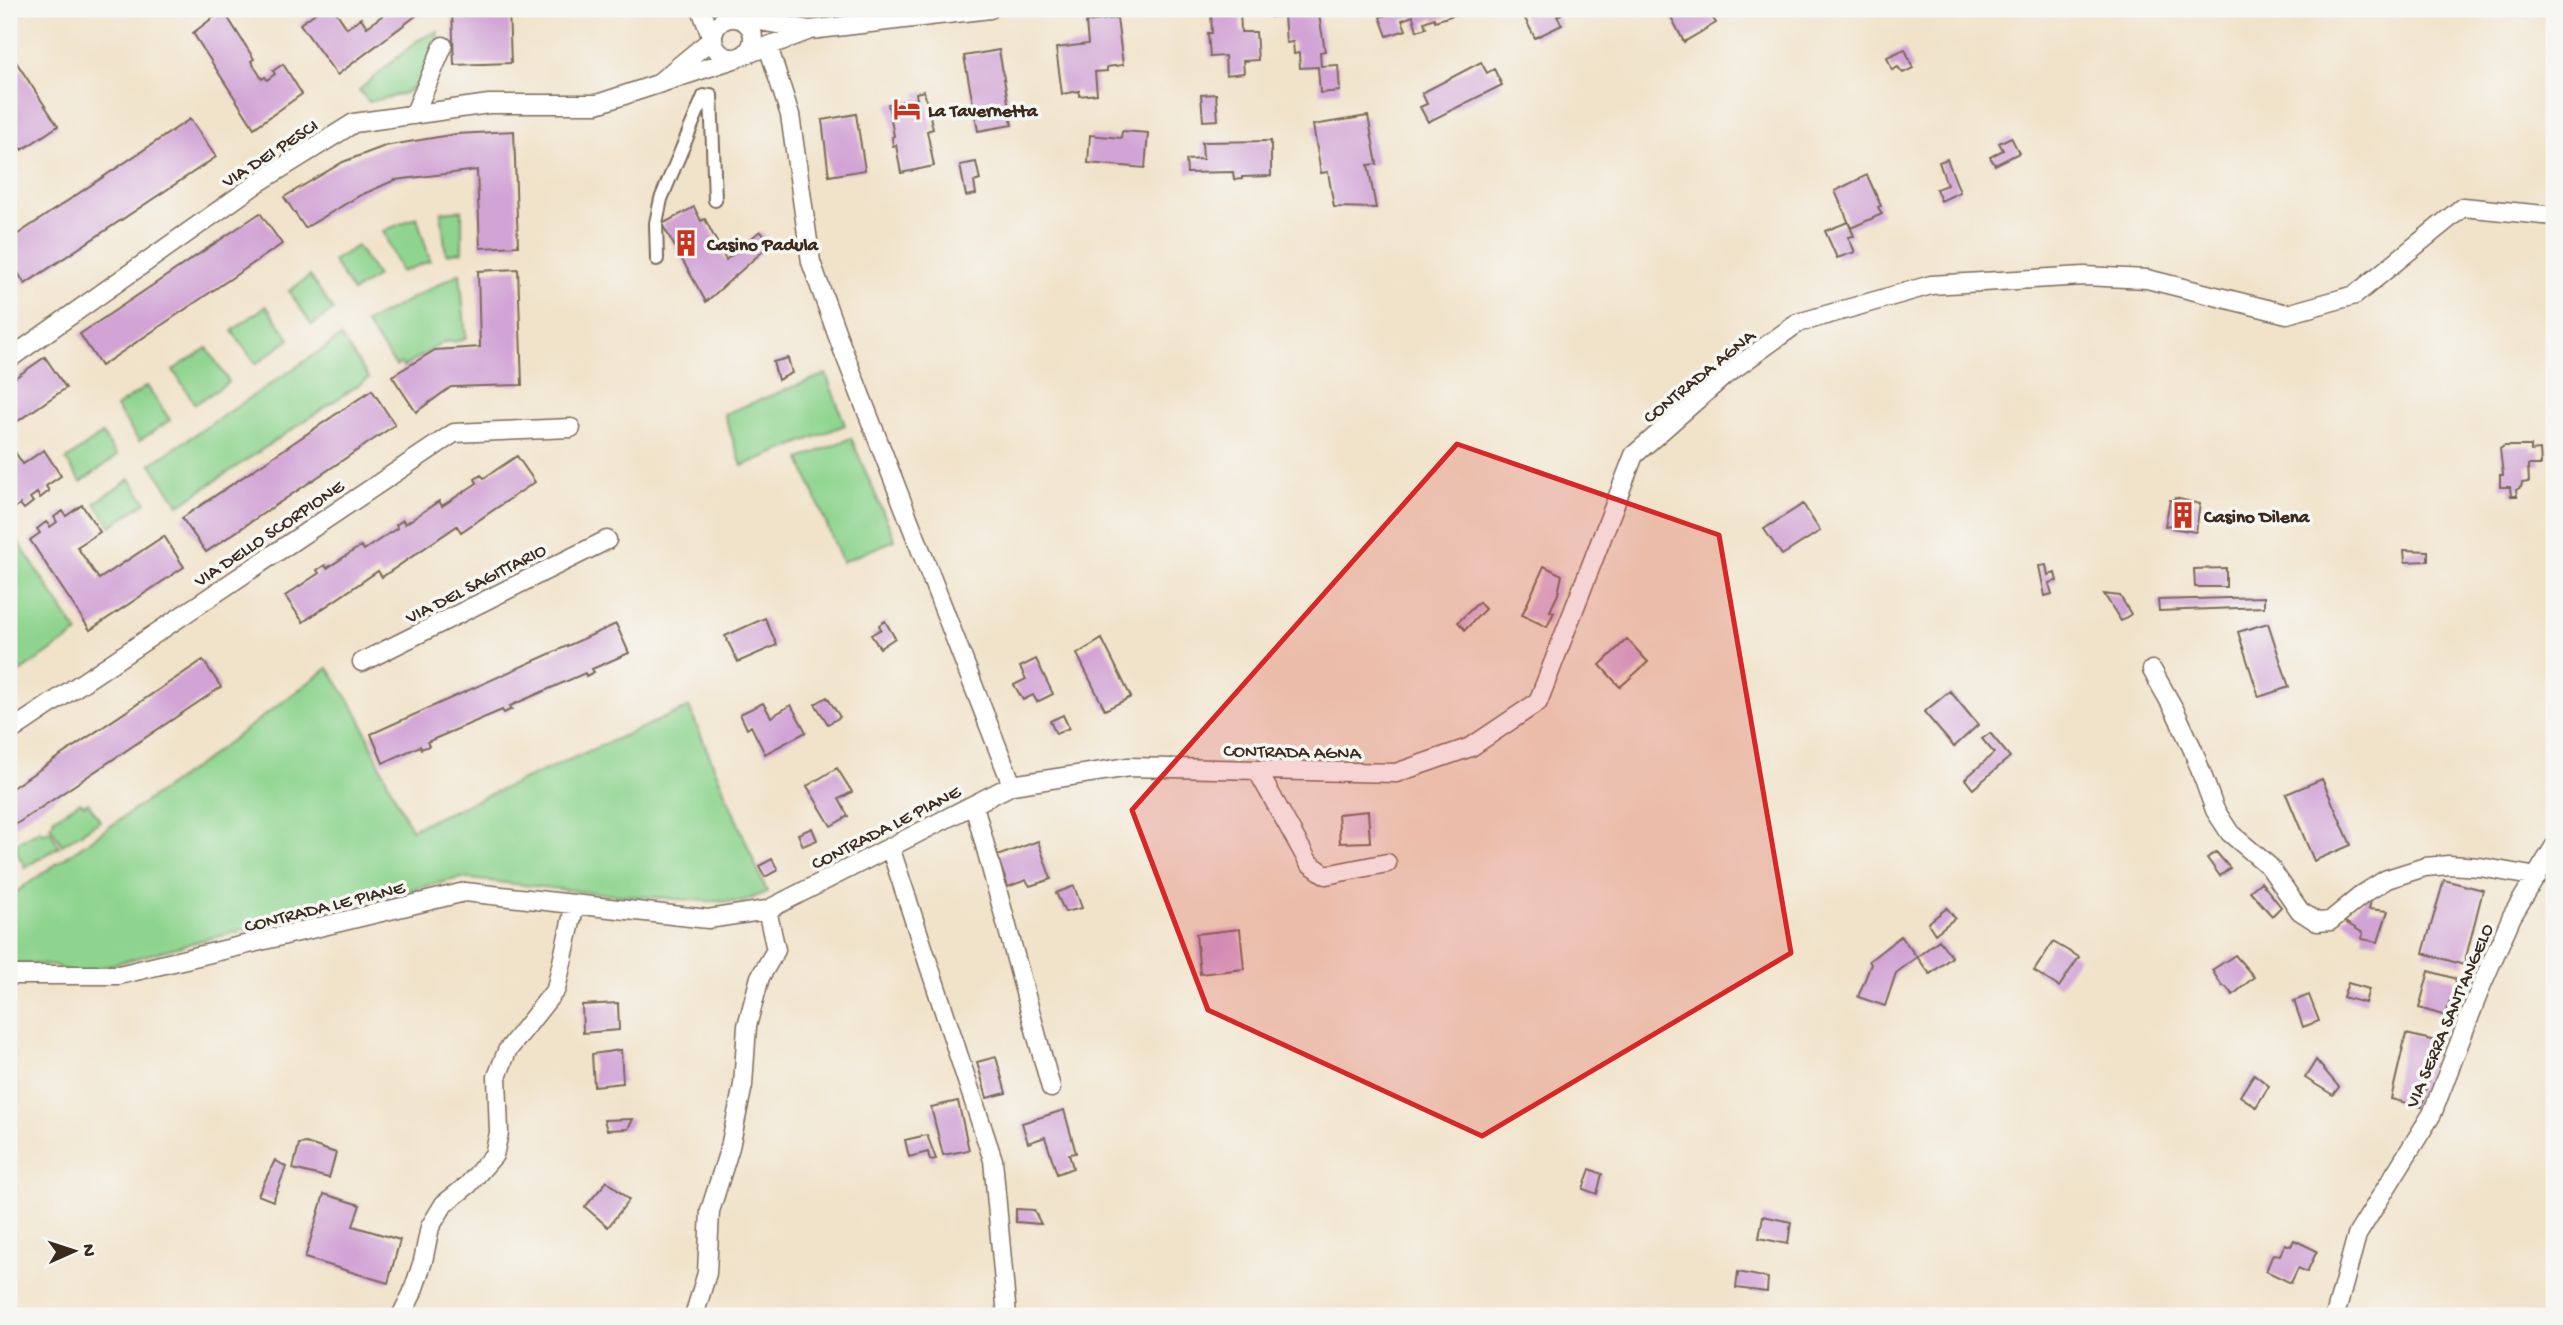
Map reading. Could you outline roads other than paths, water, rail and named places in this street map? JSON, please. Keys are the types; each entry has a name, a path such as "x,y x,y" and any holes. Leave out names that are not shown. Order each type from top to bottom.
{"street":[{"path":"701,9 719,54 734,59 749,52 754,37 748,22 731,13"},
{"path":"731,13 810,30 990,9"},
{"path":"654,86 712,39 718,24 731,13"},
{"name":"VIA DEI PESCI","path":"9,359 259,182 354,123 489,104 597,104 734,59 810,30"},
{"path":"414,115 443,46"},
{"path":"768,46 790,116 811,262 1012,785"},
{"path":"657,259 656,223 661,199 708,96 715,200"},
{"name":"CONTRADA AGNA","path":"1012,785 1129,767 1396,773 1471,747 1538,702 1634,455 1724,376 1798,323 1931,285 2084,276 2147,279 2287,314 2355,295 2463,207 2554,216"},
{"name":"VIA DELLO SCORPIONE","path":"9,732 454,433 571,428"},
{"name":"VIA DEL SAGITTARIO","path":"362,662 607,540"},
{"path":"2152,670 2175,711 2193,750 2206,789 2222,821 2230,833 2269,866 2300,911 2317,922 2330,921 2362,894 2386,879 2425,867 2449,864 2537,877"},
{"path":"1257,770 1309,863 1326,875 1387,863"},
{"name":"CONTRADA LE PIANE","path":"9,975 119,975 465,892 708,919 767,910 1012,785"},
{"path":"974,805 1051,1088"},
{"path":"890,847 993,1160 1007,1316"},
{"name":"VIA SERRA SANT'ANGELO","path":"2335,1316 2357,1235 2432,1114 2487,972 2512,916 2554,847"},
{"path":"401,1316 416,1283 430,1227 444,1205 468,1185 494,1155 499,1133 497,1077 507,1051 556,989 575,904"},
{"path":"694,1316 707,1273 710,1211 730,1147 743,1085 747,1026 760,977 776,950 767,910"}],"place":[{"name":"La Tavernetta","path":"907,109"},
{"name":"Casino Padula","path":"686,243"},
{"name":"Casino Dilena","path":"2183,515"}]}
